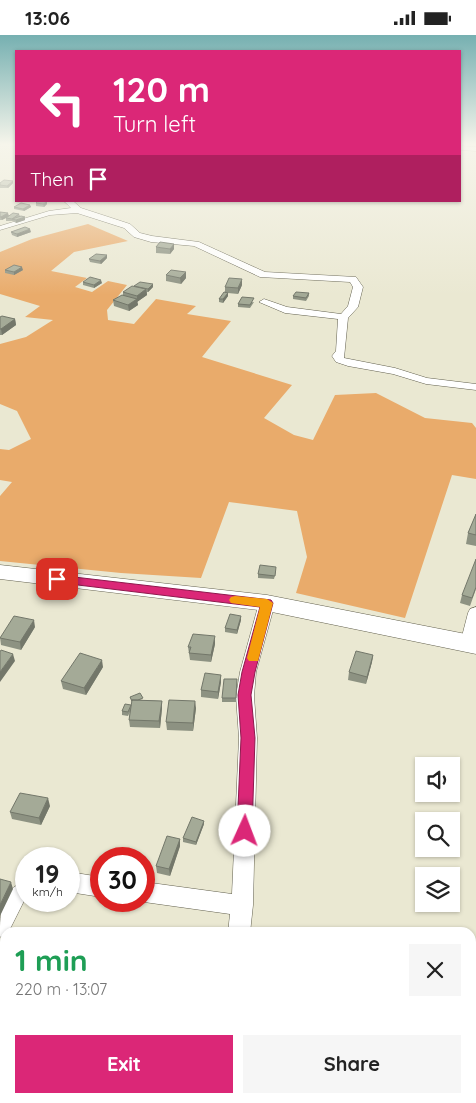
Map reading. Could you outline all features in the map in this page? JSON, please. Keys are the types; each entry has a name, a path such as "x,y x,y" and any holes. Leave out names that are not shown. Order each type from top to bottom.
{"main road":[{"path":"0,572 267,603 472,645"}],"street":[{"path":"69,202 78,210 127,226 137,235 151,239 196,243 263,275 353,279 358,287 353,307 343,317 341,351 338,356 340,360 395,371 426,381 476,387"},
{"path":"2,228 49,213 78,210"},
{"path":"264,302 285,310 343,317"},
{"path":"240,927 248,738 245,695 248,672 267,603"},
{"path":"472,645 476,613"},
{"path":"155,893 242,905"},
{"path":"0,926 15,898"}],"shaded area":[{"path":"88,224 128,241 74,252 51,271 87,278 75,287 92,292 108,281 127,285 107,310 108,320 134,324 156,299 196,306 187,314 231,321 202,357 292,385 264,418 294,435 313,440 335,395 376,393 425,418 472,423 476,428 476,479 452,475 405,618 296,593 307,557 297,511 229,502 201,578 121,573 0,561 0,496 12,482 0,480 0,449 9,450 31,439 17,411 0,404 0,344 26,337 53,320 25,317 40,306 0,294 0,252 32,239"}],"building":[{"path":"21,203 30,205 23,209 14,207"},
{"path":"0,212 8,213 0,217"},
{"path":"13,213 19,214 12,219 6,218"},
{"path":"21,216 25,217 16,220 12,219"},
{"path":"25,227 30,229 17,234 11,232"},
{"path":"160,242 174,244 170,249 156,247"},
{"path":"96,254 107,255 100,261 89,259"},
{"path":"14,265 22,267 14,272 5,270"},
{"path":"171,270 186,272 180,278 166,275"},
{"path":"90,277 101,280 94,285 83,282"},
{"path":"229,278 242,279 238,288 225,287"},
{"path":"140,282 153,284 148,289 134,286"},
{"path":"132,286 146,289 137,296 123,292"},
{"path":"224,292 228,293 223,299 219,299"},
{"path":"296,292 309,293 306,298 293,296"},
{"path":"122,295 137,299 128,305 113,300"},
{"path":"242,297 254,298 250,305 238,304"},
{"path":"0,317 15,319 0,329"},
{"path":"476,514 476,535 468,533"},
{"path":"476,559 476,587 472,598 462,595"},
{"path":"260,565 276,567 275,576 258,574"},
{"path":"230,614 241,616 237,630 225,628"},
{"path":"14,616 34,620 20,642 0,638"},
{"path":"193,634 215,636 211,655 189,653 191,647 188,647"},
{"path":"1,650 13,654 0,672 0,652"},
{"path":"356,651 373,655 367,677 349,672"},
{"path":"80,653 102,660 84,688 61,681"},
{"path":"205,673 221,675 218,692 201,690"},
{"path":"224,679 237,679 236,698 222,698"},
{"path":"140,693 143,698 132,701 130,697"},
{"path":"132,700 162,701 159,721 129,720"},
{"path":"169,700 195,701 193,723 166,722"},
{"path":"125,704 131,705 128,712 122,711"},
{"path":"20,793 48,798 39,818 10,812"},
{"path":"192,817 204,821 196,842 183,838"},
{"path":"167,836 180,839 169,869 156,866"},
{"path":"0,879 11,882 0,905"}],"slow traffic":[{"path":"235,600 267,603 254,658"}],"route":[{"path":"57,579 267,603 248,672 245,695 248,738 245,831"}]}
